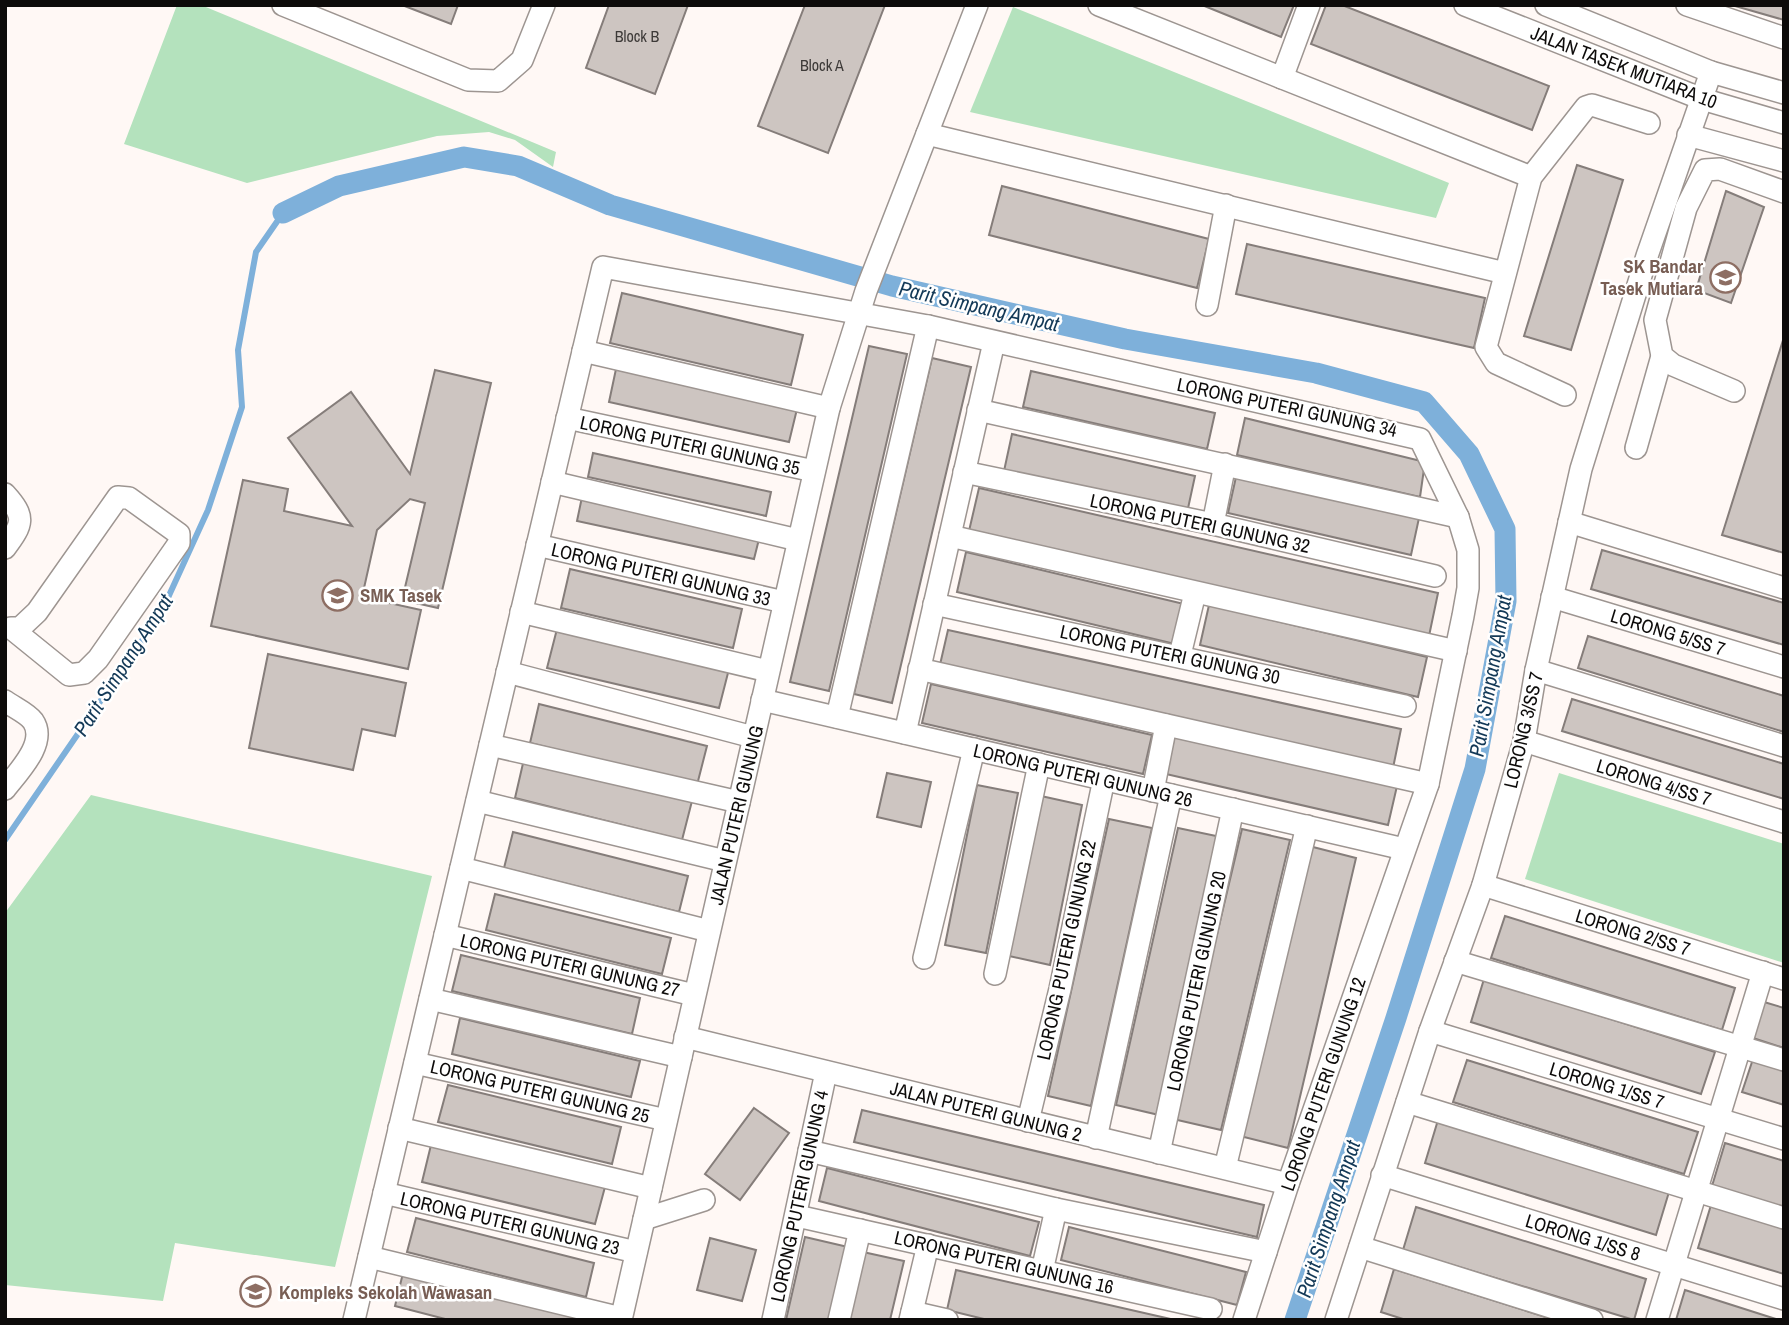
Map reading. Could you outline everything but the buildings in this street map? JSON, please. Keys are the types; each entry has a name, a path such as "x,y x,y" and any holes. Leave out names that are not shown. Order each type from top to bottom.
{"street":[{"path":"283,5 468,80 498,81 522,60 544,5"},
{"name":"JALAN PUTERI GUNUNG","path":"621,1319 829,408 866,291 977,5"},
{"path":"1099,5 1531,177"},
{"path":"1282,78 1310,5"},
{"name":"JALAN TASEK MUTIARA 10","path":"1465,5 1702,99 1784,123"},
{"name":"JALAN TASEK MUTIARA 10","path":"1546,5 1711,72 1784,93"},
{"path":"1687,5 1727,13 1784,38"},
{"name":"LORONG 3/SS 7","path":"1336,1320 1406,1102 1483,885 1524,741 1536,670 1569,523 1608,378 1711,72"},
{"path":"1565,396 1496,363 1486,347 1531,177 1586,107 1592,105 1649,123"},
{"path":"927,134 1505,273"},
{"path":"1688,135 1784,161"},
{"path":"1636,448 1662,356 1654,320 1686,208 1705,170 1720,169 1784,192"},
{"path":"1207,305 1226,205"},
{"name":"LORONG PUTERI GUNUNG 34","path":"583,351 603,267 928,327 1409,434 1420,439 1458,517 1468,550 1468,588 1428,785 1404,849"},
{"path":"837,717 928,327"},
{"path":"905,733 993,342"},
{"path":"358,1319 369,1257 583,351 829,408"},
{"path":"1662,356 1673,365 1734,391"},
{"path":"978,410 1458,517"},
{"name":"LORONG PUTERI GUNUNG 35","path":"567,418 814,471"},
{"path":"1213,524 1225,464"},
{"name":"LORONG PUTERI GUNUNG 32","path":"964,472 1213,524 1435,576"},
{"path":"552,482 798,540"},
{"path":"5,494 19,509 20,528 5,548"},
{"path":"118,497 130,498 179,534 180,543 173,555 98,659 84,673 69,676 8,626 20,628 37,612 118,497"},
{"path":"1569,523 1784,588"},
{"path":"950,536 1455,652"},
{"name":"LORONG PUTERI GUNUNG 33","path":"537,545 784,602"},
{"path":"1180,655 1195,593"},
{"name":"LORONG 5/SS 7","path":"1552,597 1784,667"},
{"name":"LORONG PUTERI GUNUNG 30","path":"934,604 1180,655 1405,706"},
{"path":"521,612 768,671"},
{"path":"919,669 1428,785"},
{"path":"1536,670 1784,746"},
{"path":"507,672 753,737"},
{"name":"LORONG PUTERI GUNUNG 26","path":"762,700 1404,849"},
{"path":"5,701 33,720 36,732 35,747 5,789"},
{"path":"1096,1138 1162,793 1166,725"},
{"name":"LORONG 4/SS 7","path":"1524,741 1784,822"},
{"path":"490,745 739,802"},
{"path":"924,958 974,749"},
{"path":"995,974 1039,764"},
{"name":"LORONG PUTERI GUNUNG 22","path":"1028,1121 1104,779"},
{"path":"477,801 725,861"},
{"name":"LORONG PUTERI GUNUNG 20","path":"1159,1153 1233,809"},
{"path":"1225,1168 1307,826"},
{"name":"LORONG PUTERI GUNUNG 12","path":"1244,1320 1404,849"},
{"path":"461,868 709,931"},
{"name":"LORONG 2/SS 7","path":"1483,885 1784,979"},
{"name":"LORONG PUTERI GUNUNG 27","path":"445,935 694,995"},
{"path":"1455,961 1784,1060"},
{"path":"1657,1320 1763,972"},
{"name":"JALAN PUTERI GUNUNG 2","path":"430,999 825,1072 1288,1184"},
{"name":"LORONG 1/SS 7","path":"1430,1031 1784,1139"},
{"name":"LORONG PUTERI GUNUNG 25","path":"415,1063 666,1120"},
{"name":"LORONG PUTERI GUNUNG 4","path":"773,1320 797,1216 825,1072"},
{"path":"1406,1102 1784,1218"},
{"path":"399,1128 650,1188"},
{"path":"809,1151 1055,1209 1266,1252"},
{"name":"LORONG 1/SS 8","path":"1382,1175 1784,1299"},
{"name":"LORONG PUTERI GUNUNG 23","path":"384,1193 636,1252"},
{"path":"644,1219 704,1200"},
{"path":"1042,1271 1055,1209"},
{"name":"LORONG PUTERI GUNUNG 16","path":"797,1216 1211,1309"},
{"path":"839,1320 860,1230"},
{"path":"928,1245 911,1316 947,1320"},
{"path":"1360,1247 1592,1320"},
{"path":"369,1257 621,1319"}],"green space":[{"path":"177,5 201,5 556,152 553,167 515,140 489,132 437,136 247,183 124,144"},
{"path":"1013,7 1449,183 1436,218 970,112"},
{"path":"1559,773 1784,844 1784,963 1525,879"},
{"path":"91,795 432,876 335,1267 175,1243 163,1301 5,1285 5,913"}],"waterway":[{"name":"Parit Simpang Ampat","path":"283,213 339,186 464,157 518,166 610,205 892,286 1125,339 1316,373 1424,402 1469,454 1505,529 1506,601 1475,769 1396,1018 1295,1320"},
{"name":"Parit Simpang Ampat","path":"5,840 161,613 208,510 242,407 238,350 256,252 283,213"}],"place":[{"name":"SK Bandar Tasek Mutiara","path":"1726,277"},
{"name":"SMK Tasek","path":"337,595"},
{"name":"Kompleks Sekolah Wawasan","path":"256,1292"}]}
